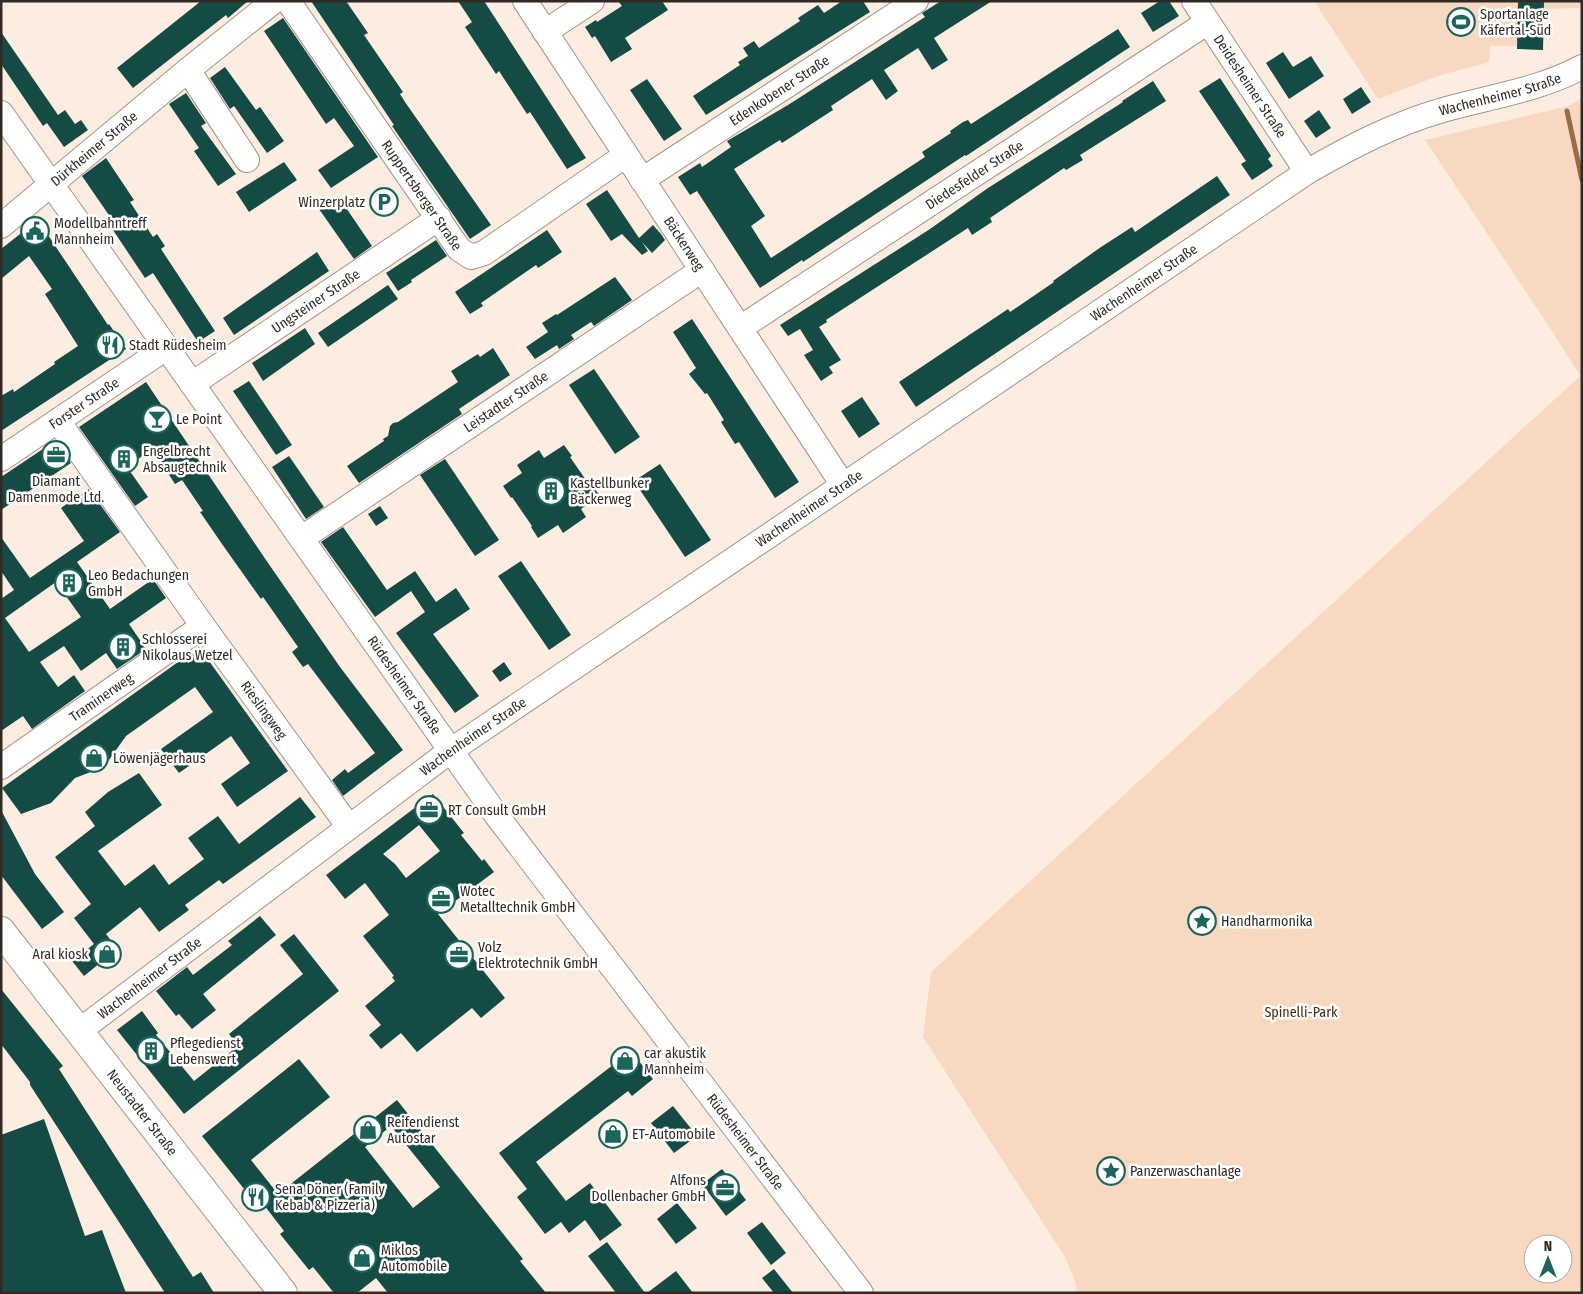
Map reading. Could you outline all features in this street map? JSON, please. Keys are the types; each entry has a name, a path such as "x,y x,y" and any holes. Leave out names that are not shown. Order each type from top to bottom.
{"main road":[{"name":"Neustadter Straße","path":"1,931 283,1293"}],"street":[{"name":"Dürkheimer Straße","path":"1,226 274,1"},
{"name":"Ruppertsberger Straße","path":"288,1 459,249 471,256 484,253 626,155"},
{"name":"Bäckerweg","path":"525,1 843,485"},
{"path":"545,32 592,1"},
{"name":"Edenkobener Straße","path":"642,180 916,1"},
{"name":"Deidesheimer Straße","path":"1194,1 1307,172"},
{"name":"Diedesfelder Straße","path":"740,328 1208,22"},
{"name":"Wachenheimer Straße","path":"80,1031 450,751 1307,172 1352,146 1404,123 1558,80 1582,67"},
{"path":"188,70 247,160"},
{"name":"Rüdesheimer Straße","path":"1,113 497,816 861,1293"},
{"name":"Ungsteiner Straße","path":"192,384 439,218"},
{"name":"Leistadter Straße","path":"308,534 702,270"},
{"name":"Forster Straße","path":"1,459 166,348"},
{"name":"Rieslingweg","path":"58,421 349,828"},
{"name":"Traminerweg","path":"1,768 203,626"}],"green space":[{"path":"1314,1 1582,1 1582,8 1544,9 1543,50 1517,49 1517,46 1492,46 1491,44 1489,62 1438,76 1378,99"},
{"name":"Spinelli-Park","path":"1582,98 1582,1293 1077,1293 1075,1281 1065,1257 923,1037 931,972 1580,376 1425,140 1568,106"}],"building":[{"path":"201,1 248,1 228,18 226,15 133,88 117,68"},
{"path":"311,1 346,1 368,33 364,35 403,92 400,94 405,102 491,225 470,239 392,126 394,125"},
{"path":"458,1 484,1 586,158 567,169 530,112 527,114 499,71 496,74 465,27 472,22"},
{"path":"618,1 662,1 668,10 625,38 632,49 611,62 595,36 592,38 585,27 596,20 597,22 622,6"},
{"path":"842,1 863,1 870,12 706,115 693,96 740,65 738,62 748,56 743,48 754,41 759,48 800,21 798,18 818,5 824,13"},
{"path":"941,1 992,1 934,38 948,60 932,70 918,48 884,70 898,91 886,100 872,79 831,106 833,110 782,143 780,140 734,169 765,216 751,226 771,258 925,157 922,152 951,133 950,131 963,122 968,120 971,124 1118,29 1130,47 966,156 760,288 697,191 690,195 678,177 700,163 702,167 731,147 727,141 788,105 925,17 922,13"},
{"path":"1160,1 1169,1 1179,16 1153,32 1141,13"},
{"path":"1518,1 1544,1 1543,50 1517,49"},
{"path":"283,18 378,157 331,188 318,170 354,146 334,118 326,124 264,31"},
{"path":"1,32 58,115 65,110 75,124 81,120 88,130 64,147 47,123 43,126 1,64"},
{"path":"1283,52 1293,67 1311,56 1324,76 1289,99 1266,63"},
{"path":"225,67 256,110 260,107 284,141 267,153 234,106 230,109 210,78"},
{"path":"1220,78 1271,156 1268,159 1273,166 1252,180 1241,164 1246,161 1199,91"},
{"path":"647,79 682,129 664,141 630,90"},
{"path":"1153,81 1166,101 1080,155 1083,160 1066,170 1064,168 990,218 992,222 972,235 968,228 826,320 827,322 819,327 841,360 829,367 833,373 821,381 804,355 813,350 800,329 788,336 780,325 930,229 988,188"},
{"path":"1361,87 1371,102 1352,114 1343,99"},
{"path":"186,93 206,123 201,126 236,174 218,186 194,151 199,148 169,104"},
{"path":"1319,110 1331,128 1316,138 1304,121"},
{"path":"106,158 134,200 130,202 153,237 157,234 165,246 161,249 215,331 198,342 153,273 145,278 109,224 113,221 82,176"},
{"path":"284,162 297,180 249,212 236,192"},
{"path":"1217,176 1230,195 916,407 899,382 1008,309 1010,312 1101,247 1132,227 1135,232"},
{"path":"607,190 639,238 653,225 661,234 665,240 652,253 642,242 648,251 642,255 622,234 611,241 586,204"},
{"path":"338,196 372,246 354,259 319,209"},
{"path":"38,220 126,349 1,431 1,396 13,389 14,392 78,346 45,294 52,289 29,256 1,279 1,249"},
{"path":"547,230 562,252 538,268 536,265 481,303 483,306 470,314 455,292"},
{"path":"436,240 447,256 398,291 386,273"},
{"path":"317,252 329,271 234,335 223,318"},
{"path":"615,277 632,300 594,326 591,322 571,335 574,339 559,349 557,345 535,359 526,347 548,332 542,323"},
{"path":"388,285 398,299 328,347 318,333"},
{"path":"692,319 799,482 775,498 739,442 735,444 721,422 724,420 707,393 705,394 689,374 696,368 673,332"},
{"path":"305,328 315,344 263,381 252,363"},
{"path":"493,348 510,375 459,409 462,414 359,483 347,466 384,441 383,439 388,436 390,426 393,423 398,422 458,382 451,371 478,354 480,357"},
{"path":"594,369 640,437 615,454 569,385"},
{"path":"249,381 292,445 276,455 233,391"},
{"path":"146,382 340,667 403,750 343,796 332,780 345,769 348,773 375,753 308,664 303,667 292,652 298,647 263,597 261,599 222,544 200,512 203,511 182,480 175,484 152,449 127,467 148,497 135,506 79,427"},
{"path":"862,397 880,424 859,438 841,411"},
{"path":"55,441 71,463 1,510 1,477"},
{"name":"Kastellbunker Bäckerweg","path":"564,445 590,486 592,485 600,496 581,509 586,517 563,533 558,525 538,538 532,526 503,486 522,473 517,465 539,450 544,458"},
{"path":"289,456 324,507 306,519 272,467"},
{"path":"445,459 499,540 475,556 420,475"},
{"path":"660,464 711,540 685,557 634,481"},
{"path":"89,489 120,532 77,562 110,609 153,579 166,598 129,624 146,649 117,669 106,653 81,671 64,646 40,662 58,687 74,675 85,691 32,729 23,716 1,731 1,599 14,590 1,571 1,537 30,578 84,541 61,508","holes":["56,582 81,617 29,652 5,618"]},
{"path":"380,506 388,518 376,526 368,514"},
{"path":"343,527 387,590 415,571 436,602 456,588 470,609 433,634 479,696 455,713 396,633 425,612 411,591 375,617 321,542"},
{"path":"521,561 571,635 549,650 498,576"},
{"path":"199,647 288,771 237,807 221,784 250,763 231,736 179,773 161,749 213,712 195,687 126,736 104,767 75,778 51,803 21,814 2,788"},
{"path":"504,662 512,674 500,682 492,671"},
{"path":"139,773 162,805 98,851 125,886 154,864 169,885 204,859 188,838 218,816 239,844 300,797 316,817 223,884 219,880 185,905 189,910 159,932 140,907 106,934 119,951 107,961 105,959 84,976 72,961 94,944 74,918 91,904 55,857 95,826 85,812 108,792"},
{"path":"433,794 464,833 461,835 482,861 484,859 494,872 438,914 505,998 481,1018 472,1008 417,1052 401,1033 381,1049 369,1035 381,1025 365,1006 395,981 392,977 394,976 363,936 389,915 365,883 345,899 326,875","holes":["419,825 440,851 406,878 395,864 383,854"]},
{"path":"1,810 35,874 64,912 42,929 1,875"},
{"path":"260,916 276,935 203,994 216,1010 192,1029 179,1014 176,1016 156,991 187,967 193,975 232,945 228,941"},
{"path":"294,934 339,991 184,1114 117,1030 142,1011 158,1033 156,1035 194,1081 238,1046 229,1034 303,974 280,945"},
{"path":"1,989 63,1066 59,1069 193,1277 201,1272 214,1293 165,1293 30,1085 30,1082 1,1044"},
{"path":"631,1051 653,1079 632,1096 628,1091 536,1162 566,1201 590,1183 622,1225 600,1241 585,1220 569,1233 561,1222 545,1234 517,1197 527,1189 499,1153"},
{"path":"299,1059 330,1097 251,1160 278,1194 397,1100 523,1259 520,1261 546,1293 388,1293 376,1278 357,1293 334,1293 313,1267 309,1270 280,1234 284,1231 264,1205 260,1209 202,1136","holes":["391,1126 440,1187 413,1208 365,1147"]},
{"path":"673,1106 697,1136 674,1153 651,1123"},
{"path":"44,1119 85,1236 102,1230 126,1293 1,1293 1,1135"},
{"path":"722,1169 746,1200 726,1216 702,1184"},
{"path":"677,1203 697,1228 676,1244 657,1219"},
{"path":"762,1222 786,1253 771,1265 747,1233"},
{"path":"607,1242 645,1293 616,1293 588,1256"},
{"path":"774,1269 793,1293 774,1293 762,1278"},
{"path":"676,1271 693,1293 647,1293"}],"waterway":[{"path":"1567,111 1582,180"}],"place":[{"name":"Sportanlage Käfertal-Süd","path":"1461,22"},
{"name":"Winzerplatz","path":"384,202"},
{"name":"Modellbahntreff Mannheim","path":"35,231"},
{"name":"Stadt Rüdesheim","path":"110,345"},
{"name":"Le Point","path":"157,419"},
{"name":"Diamant Damenmode Ltd.","path":"56,455"},
{"name":"Engelbrecht Absaugtechnik","path":"124,459"},
{"name":"Kastellbunker Bäckerweg","path":"551,491"},
{"name":"Leo Bedachungen GmbH","path":"69,583"},
{"name":"Schlosserei Nikolaus Wetzel","path":"123,647"},
{"name":"Löwenjägerhaus","path":"94,758"},
{"name":"RT Consult GmbH","path":"429,810"},
{"name":"Wotec Metalltechnik GmbH","path":"441,899"},
{"name":"Handharmonika","path":"1202,921"},
{"name":"Aral kiosk","path":"107,954"},
{"name":"Volz Elektrotechnik GmbH","path":"459,955"},
{"name":"Pflegedienst Lebenswert","path":"151,1051"},
{"name":"car akustik Mannheim","path":"625,1061"},
{"name":"Reifendienst Autostar","path":"368,1130"},
{"name":"ET-Automobile","path":"613,1134"},
{"name":"Panzerwaschanlage","path":"1111,1171"},
{"name":"Alfons Dollenbacher GmbH","path":"725,1188"},
{"name":"Sena Döner (Family Kebab & Pizzeria)","path":"256,1197"},
{"name":"Miklos Automobile","path":"362,1258"}]}
